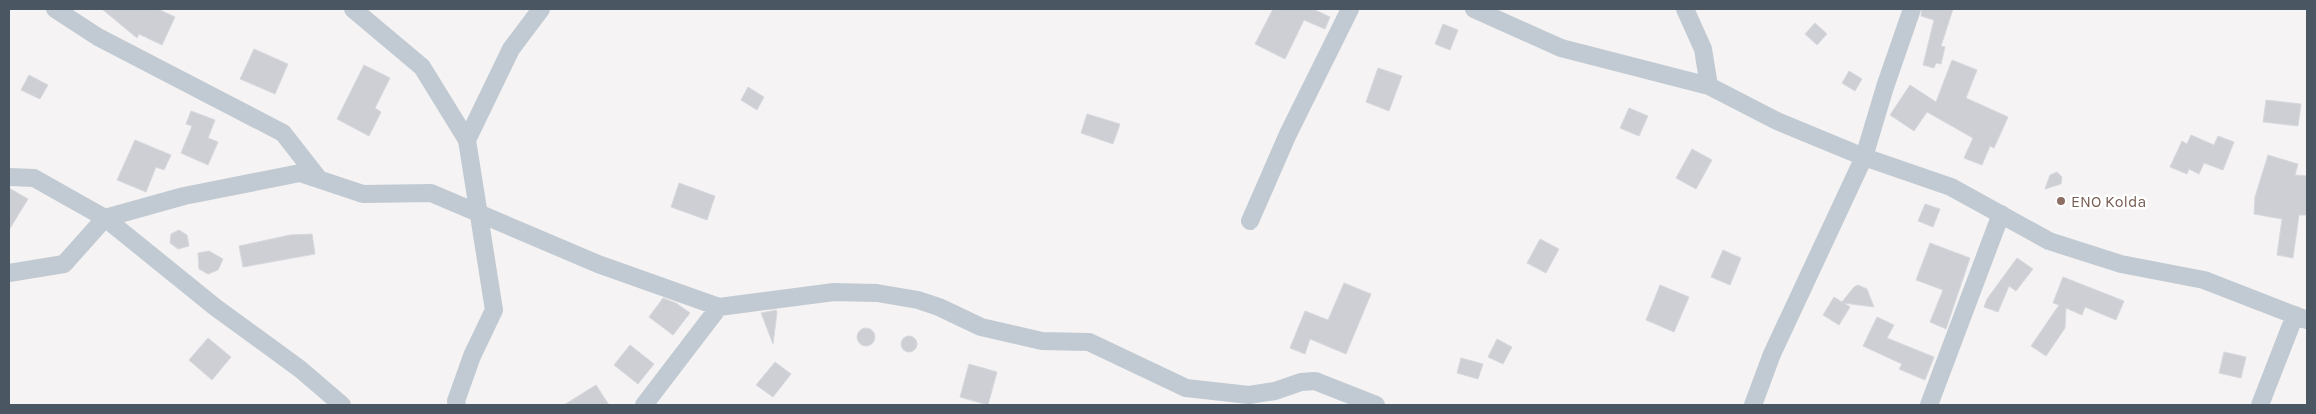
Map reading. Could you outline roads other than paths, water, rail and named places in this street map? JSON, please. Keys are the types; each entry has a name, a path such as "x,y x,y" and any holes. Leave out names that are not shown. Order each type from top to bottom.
{"street":[{"path":"55,9 98,37 283,133 319,179"},
{"path":"353,9 422,67 467,140 494,310 472,356 456,401 457,405"},
{"path":"467,140 511,49 541,9"},
{"path":"1250,221 1288,134 1350,9"},
{"path":"1474,9 1561,48 1709,86 1777,121 1864,157 1951,187 2049,241 2121,264 2204,280 2301,317 2260,405"},
{"path":"1685,9 1703,50 1709,86"},
{"path":"1754,405 1772,354 1864,157 1885,87 1912,9"},
{"path":"9,273 64,264 104,218 184,196 300,173 363,194 430,193 598,264 719,307 834,292 877,293 918,300 939,307 981,327 1042,341 1089,342 1186,388 1249,395 1275,391 1301,382 1314,381 1376,405"},
{"path":"9,177 34,178 104,218 215,307 300,369 342,405"},
{"path":"1930,405 2001,214"},
{"path":"644,405 719,307"}],"place":[{"name":"ENO Kolda","path":"2061,201"}]}
